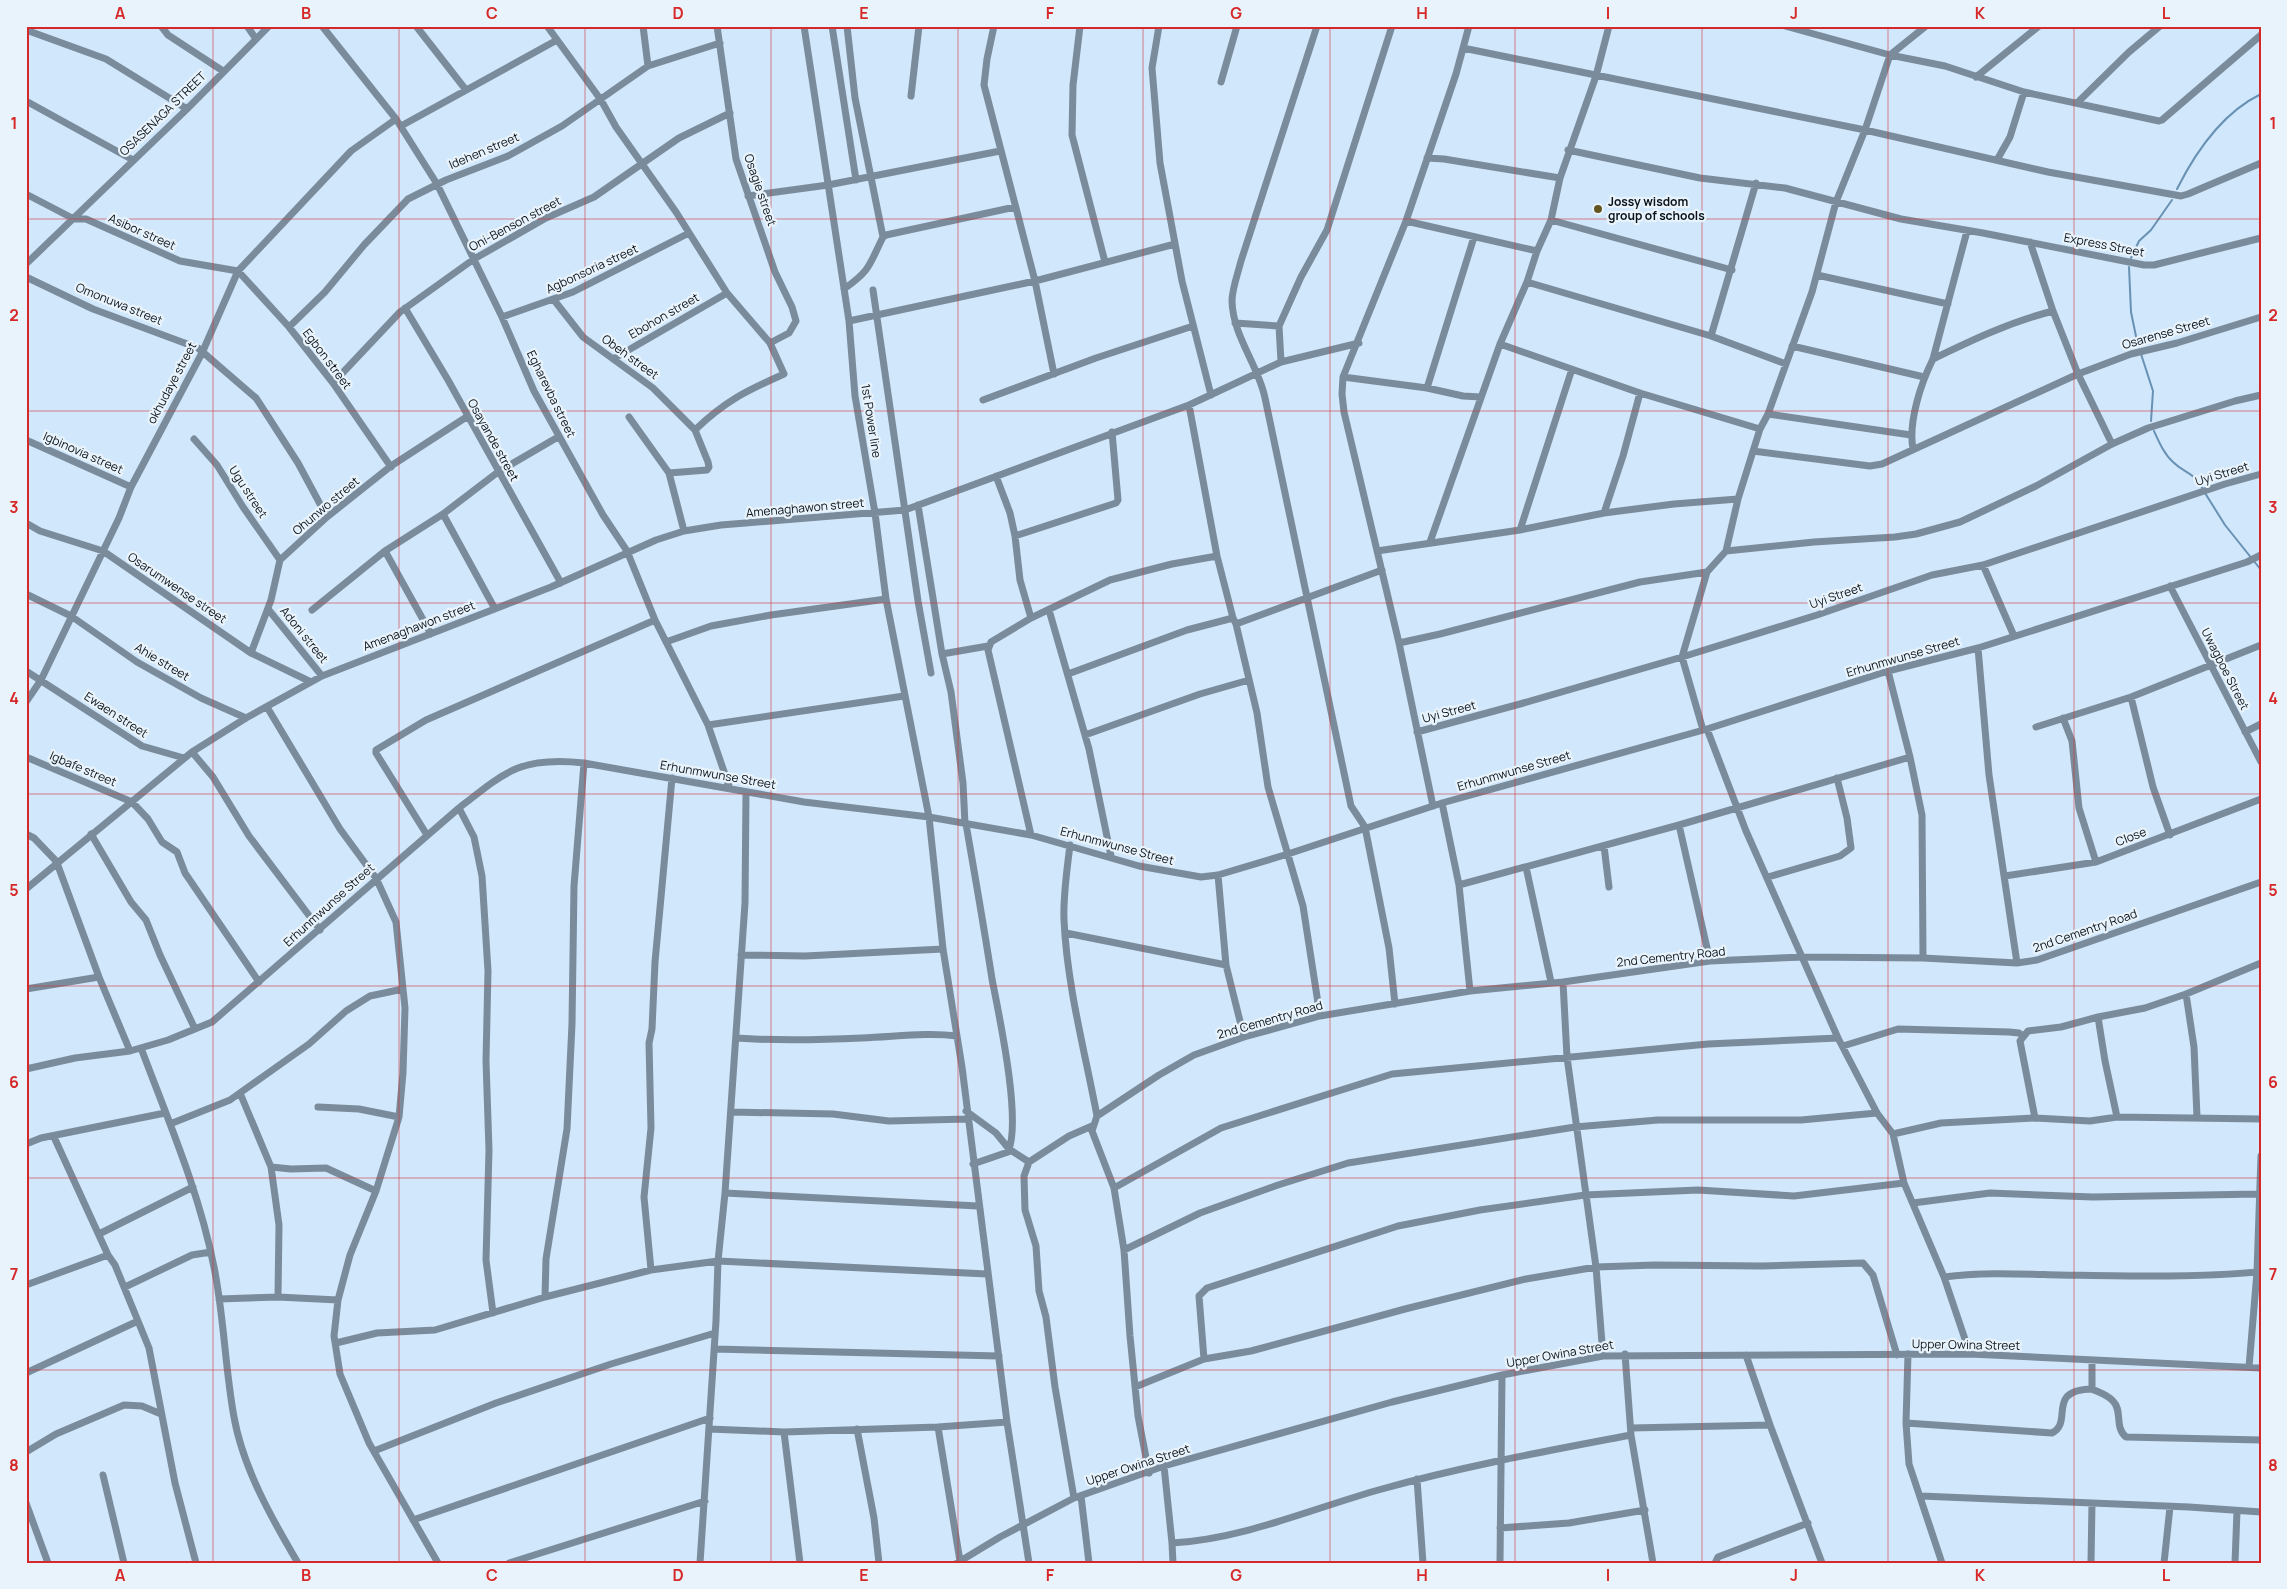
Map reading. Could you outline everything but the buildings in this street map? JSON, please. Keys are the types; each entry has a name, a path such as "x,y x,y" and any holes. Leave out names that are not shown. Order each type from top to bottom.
{"street":[{"path":"162,26 168,35 223,71"},
{"path":"247,26 256,39"},
{"name":"OSASENAGA STREET","path":"26,264 187,109 269,26"},
{"name":"Egharevba street","path":"322,26 396,119 437,184 502,317 534,391 603,515 627,551 655,620 708,725 730,789"},
{"path":"416,26 466,90"},
{"path":"547,26 601,100 616,127 727,293 770,343 784,374 741,393 715,411 695,430"},
{"path":"643,26 648,66"},
{"name":"Osagie street","path":"718,26 736,159 775,272 792,306 796,321 789,332 770,343"},
{"name":"1st Power line","path":"804,26 849,321 855,396 875,513 886,599 929,817 943,949 957,1036 1006,1422 1029,1563"},
{"path":"832,26 856,180"},
{"path":"844,289 858,279 872,264 882,237 855,98 847,26"},
{"path":"910,96 919,26"},
{"path":"994,26 984,85 1035,281 1054,374"},
{"path":"1080,26 1072,85 1072,135 1105,262"},
{"path":"1159,26 1152,68 1160,163 1175,244 1210,395"},
{"path":"1221,82 1237,26"},
{"path":"1316,26 1241,261 1232,300 1235,323 1250,362 1258,374 1351,806 1365,827 1389,948 1395,1004"},
{"path":"1280,362 1279,326 1301,277 1327,230 1392,26"},
{"path":"1433,806 1399,643 1344,412 1342,394 1344,378 1406,221 1428,158 1469,26"},
{"path":"1430,542 1500,344 1527,282 1536,252 1552,220 1560,178 1568,150 1596,76 1609,26"},
{"path":"1785,26 1890,55 1945,66 2024,92 2158,121 2162,120 2261,35"},
{"path":"1926,26 1890,55 1865,130 1836,202 1817,275 1786,364 1752,451 1726,551 1707,572 1682,657 1705,729 1838,1038 1877,1113 1893,1134 1904,1183 1944,1277 1970,1354"},
{"path":"1976,77 2040,26"},
{"path":"2076,104 2129,52 2160,26"},
{"path":"26,30 106,59 187,109"},
{"path":"401,126 557,40"},
{"name":"Idehen street","path":"289,327 325,292 364,245 408,199 437,184 508,156 562,126 648,66 720,43"},
{"path":"1463,48 1865,130 2048,172 2180,196 2261,163"},
{"path":"1997,160 2010,137 2024,92"},
{"path":"26,101 133,160"},
{"name":"Oni-Benson street","path":"332,383 405,308 474,259 546,218 594,197 679,138 730,114"},
{"name":"okhudaye street","path":"26,702 41,680 119,518 131,486 202,353 238,271 351,151 396,119"},
{"name":"Express Street","path":"1568,150 1700,178 1756,183 1785,188 1901,219 2144,265 2154,265 2261,238"},
{"path":"748,196 828,186 1000,151"},
{"path":"1428,158 1560,178"},
{"path":"1711,336 1732,270 1756,183"},
{"name":"Asibor street","path":"26,194 74,219 86,219 180,261 238,271"},
{"path":"882,237 1015,207"},
{"path":"1552,220 1732,270"},
{"path":"1406,221 1536,252"},
{"path":"1913,449 1911,435 1924,377 1933,359 1967,231"},
{"name":"Agbonsoria street","path":"502,317 554,300 599,280 688,233"},
{"path":"1427,388 1474,237"},
{"path":"2030,242 2053,311 2078,374 2112,444"},
{"path":"849,321 1035,281 1175,244"},
{"name":"Egbon street","path":"238,271 289,327 332,383 391,467"},
{"path":"1817,275 1948,304"},
{"name":"Omonuwa street","path":"26,277 93,308 193,345 256,398 298,463 327,517"},
{"path":"1527,282 1711,336 1786,364"},
{"path":"873,290 931,673"},
{"name":"Ebohon street","path":"613,358 727,293"},
{"name":"Obeh street","path":"554,300 583,337 653,388 695,430 709,467 707,470 669,473"},
{"name":"Osayande street","path":"405,308 468,416 561,583"},
{"path":"1933,359 1996,329 2053,311"},
{"name":"Osarense Street","path":"1752,451 1870,466 1882,464 2078,374 2130,354 2177,343 2261,317"},
{"path":"1235,323 1279,326"},
{"path":"983,400 1193,326"},
{"name":"Amenaghawon street","path":"26,888 184,758 246,718 322,676 561,583 627,551 684,531 721,525 905,510 1189,405 1280,362 1359,343"},
{"path":"1500,344 1640,393 1760,429"},
{"path":"1792,346 1924,377"},
{"path":"1520,530 1572,369"},
{"path":"1344,378 1481,397"},
{"path":"1604,513 1623,456 1640,393"},
{"path":"1726,551 1814,542 1895,537 1916,534 1960,522 2036,486 2112,444 2171,420 2235,400 2261,395"},
{"path":"1189,405 1217,556 1257,713 1268,787 1304,906 1320,1016"},
{"path":"1768,414 1911,435"},
{"name":"Ohunwo street","path":"280,560 327,517 391,467 468,416"},
{"path":"629,417 669,473 684,531"},
{"path":"1015,536 1116,503 1118,500 1112,432"},
{"path":"312,610 385,551 443,514 498,472 558,436"},
{"name":"Ugu street","path":"194,439 217,464 243,507 280,560"},
{"name":"Igbinovia street","path":"26,440 131,486"},
{"name":"Uyi Street","path":"1417,732 1682,657 1932,575 1983,566 2209,489 2261,474"},
{"path":"996,476 1010,513 1015,536 1020,580 1031,618"},
{"path":"1377,551 1520,530 1604,513 1674,504 1738,500"},
{"path":"918,505 942,654 951,692 966,824 1010,1093 1012,1116 1009,1149 1000,1156 973,1164"},
{"path":"443,514 495,609"},
{"name":"Osarumwense street","path":"26,523 40,531 103,551 251,653 311,682"},
{"path":"385,551 431,634"},
{"path":"942,654 988,646 991,642 1031,618 1110,580 1172,564 1217,556"},
{"name":"Erhunmwunse Street","path":"26,1069 75,1058 130,1051 168,1040 212,1022 459,808 489,784 511,771 534,762 556,760 584,763 804,802 929,817 1031,835 1111,856 1139,866 1194,877 1218,875 1442,803 1705,729 1888,672 1978,648 2248,562 2258,557"},
{"path":"251,653 268,609 280,560"},
{"path":"1983,566 2014,636"},
{"path":"1068,674 1187,630 1234,621 1382,570"},
{"path":"1399,643 1640,582 1707,572"},
{"name":"Uwagboe Street","path":"2170,586 2208,664 2261,762"},
{"name":"Ahie street","path":"26,594 71,616 137,662 201,698 246,718"},
{"path":"666,642 710,626 771,614 886,599"},
{"name":"Adoni street","path":"268,609 322,676"},
{"path":"1049,610 1085,735 1111,856"},
{"path":"427,835 376,753 376,750 426,720 655,620"},
{"path":"2036,727 2131,697 2208,664 2261,645"},
{"path":"988,646 1031,835"},
{"path":"1978,648 1989,775 2017,963"},
{"name":"Ewaen street","path":"26,671 142,746 184,758"},
{"path":"1888,672 1910,757 1922,815 1923,958"},
{"path":"1085,735 1192,697 1249,680"},
{"path":"708,725 904,696"},
{"path":"2131,697 2153,787 2170,835"},
{"path":"267,707 340,829 376,878 396,922 405,1008 404,1072 399,1117 376,1191 350,1255 338,1300 336,1343 340,1374 374,1450 438,1563"},
{"path":"2063,718 2072,742 2079,808 2096,862"},
{"path":"2244,732 2261,724"},
{"path":"192,752 213,777 249,836 320,930"},
{"name":"Igbafe street","path":"26,756 132,802"},
{"path":"1459,885 1679,825 1910,757"},
{"path":"545,1297 546,1259 567,1128 572,1024 574,886 584,763"},
{"path":"651,1270 644,1197 650,1128 649,1044 652,1029 655,962 672,778"},
{"path":"1768,877 1840,856 1851,848 1847,818 1837,778"},
{"path":"700,1563 710,1429 718,1261 725,1193 745,903 746,792"},
{"name":"Close","path":"2005,876 2096,862 2261,799"},
{"path":"132,802 148,819 162,842 178,852 185,873 259,982"},
{"path":"1442,803 1459,885 1470,991"},
{"path":"459,808 474,837 482,876 488,961 486,1062 489,1150 486,1260 493,1313"},
{"path":"1679,825 1710,961"},
{"path":"26,834 34,838 58,863 99,977 130,1051"},
{"path":"91,834 131,902 146,920 160,955 195,1029"},
{"path":"1070,845 1065,886 1066,933 1071,975 1097,1116 1092,1126 1093,1136 1114,1188 1124,1250 1138,1416 1149,1473"},
{"path":"1604,846 1608,887"},
{"path":"1526,867 1550,982"},
{"path":"1218,875 1226,965 1244,1037"},
{"name":"2nd Cementry Road","path":"1097,1116 1159,1074 1194,1055 1244,1037 1320,1016 1470,991 1563,982 1710,961 1804,957 1923,958 2017,963 2044,958 2261,882"},
{"path":"1066,933 1226,965"},
{"path":"741,955 805,956 943,949"},
{"path":"2035,1118 2020,1042 2028,1032 2061,1027 2098,1017 2145,1008 2186,994 2261,963"},
{"path":"26,989 99,977"},
{"path":"1563,982 1567,1056 1575,1127 1596,1267 1604,1356"},
{"path":"170,1124 230,1100 309,1044 346,1011 370,996 403,989"},
{"path":"2186,994 2194,1047 2197,1117"},
{"path":"2098,1017 2117,1117"},
{"path":"1843,1046 1898,1029 2009,1032 2019,1033 2023,1036"},
{"path":"736,1038 826,1040 936,1033 957,1036"},
{"path":"1114,1188 1221,1128 1392,1074 1708,1044 1838,1038"},
{"path":"140,1048 200,1207 211,1252 234,1418 239,1436 247,1462 279,1531 298,1563"},
{"path":"240,1093 271,1167 279,1225 278,1297"},
{"path":"318,1107 359,1109 399,1117"},
{"path":"730,1112 832,1114 890,1121 966,1115 996,1133 1009,1149 1028,1162"},
{"path":"26,1144 165,1113"},
{"path":"1124,1250 1200,1214 1278,1185 1348,1163 1575,1127 1658,1120 1801,1120 1877,1113"},
{"path":"1893,1134 1941,1123 2035,1118 2090,1121 2117,1117 2261,1119"},
{"path":"1089,1563 1056,1396 1047,1324 1039,1291 1036,1246 1025,1210 1024,1176 1028,1162 1069,1136 1092,1126"},
{"path":"54,1137 98,1234 125,1287 149,1348 175,1483 196,1563"},
{"path":"2249,1367 2257,1321 2258,1194 2261,1156"},
{"path":"271,1167 291,1169 326,1168 376,1191"},
{"path":"1204,1359 1199,1296 1207,1288 1398,1226 1480,1210 1585,1196 1698,1190 1794,1196 1904,1183"},
{"path":"98,1234 193,1187"},
{"path":"1913,1203 1990,1192 2093,1198 2258,1194"},
{"path":"725,1193 978,1206"},
{"path":"125,1287 192,1255 211,1252"},
{"path":"26,1285 108,1255"},
{"path":"336,1343 377,1333 435,1330 545,1297 651,1270 718,1261 988,1274"},
{"path":"1135,1387 1204,1359 1251,1351 1404,1309 1526,1279 1596,1267 1655,1264 1762,1266 1862,1263 1873,1275 1897,1354"},
{"path":"1944,1277 1987,1274 2213,1276 2257,1272"},
{"path":"219,1299 278,1297 338,1300"},
{"path":"26,1373 138,1321"},
{"path":"374,1450 496,1402 715,1333"},
{"path":"714,1349 999,1356"},
{"path":"1624,1354 1631,1431 1653,1563"},
{"name":"Upper Owina Street","path":"958,1562 1077,1497 1149,1473 1164,1466 1392,1402 1502,1375 1604,1356 1624,1354 1970,1354 2261,1368"},
{"path":"1746,1354 1770,1425 1822,1563"},
{"path":"1908,1354 1906,1423 1909,1464 1942,1563"},
{"path":"2092,1360 2092,1388"},
{"path":"1500,1563 1502,1375"},
{"path":"1906,1423 2052,1433 2058,1430 2060,1426 2063,1401 2071,1392 2092,1388 2114,1401 2121,1433 2126,1437 2261,1440"},
{"path":"26,1452 56,1434 124,1406 142,1406 162,1414"},
{"path":"413,1520 710,1418"},
{"path":"710,1429 784,1432 938,1427 1006,1422"},
{"path":"1172,1543 1197,1542 1254,1528 1333,1502 1417,1479 1631,1431 1770,1425"},
{"path":"938,1427 958,1562"},
{"path":"857,1429 874,1518 879,1563"},
{"path":"784,1432 800,1563"},
{"path":"1164,1466 1173,1563"},
{"path":"104,1475 124,1563"},
{"path":"1417,1479 1423,1563"},
{"path":"1921,1496 2261,1512"},
{"path":"509,1563 705,1501"},
{"path":"26,1503 47,1563"},
{"path":"2091,1563 2092,1503"},
{"path":"2164,1563 2170,1507"},
{"path":"1500,1528 1568,1523 1645,1510"},
{"path":"2235,1563 2237,1511"},
{"path":"1715,1563 1718,1557 1808,1523"}],"waterway":[{"path":"2177,189 2202,147 2222,122 2247,102 2261,94"},
{"path":"2131,258 2139,241 2151,230 2172,200"},
{"path":"2129,267 2131,312 2138,346"},
{"path":"2141,354 2153,391 2151,421"},
{"path":"2154,431 2170,459 2177,466 2192,475 2203,489"},
{"path":"2205,493 2225,525 2261,570"}],"place":[{"name":"Jossy wisdom group of schools","path":"1598,209"}]}
